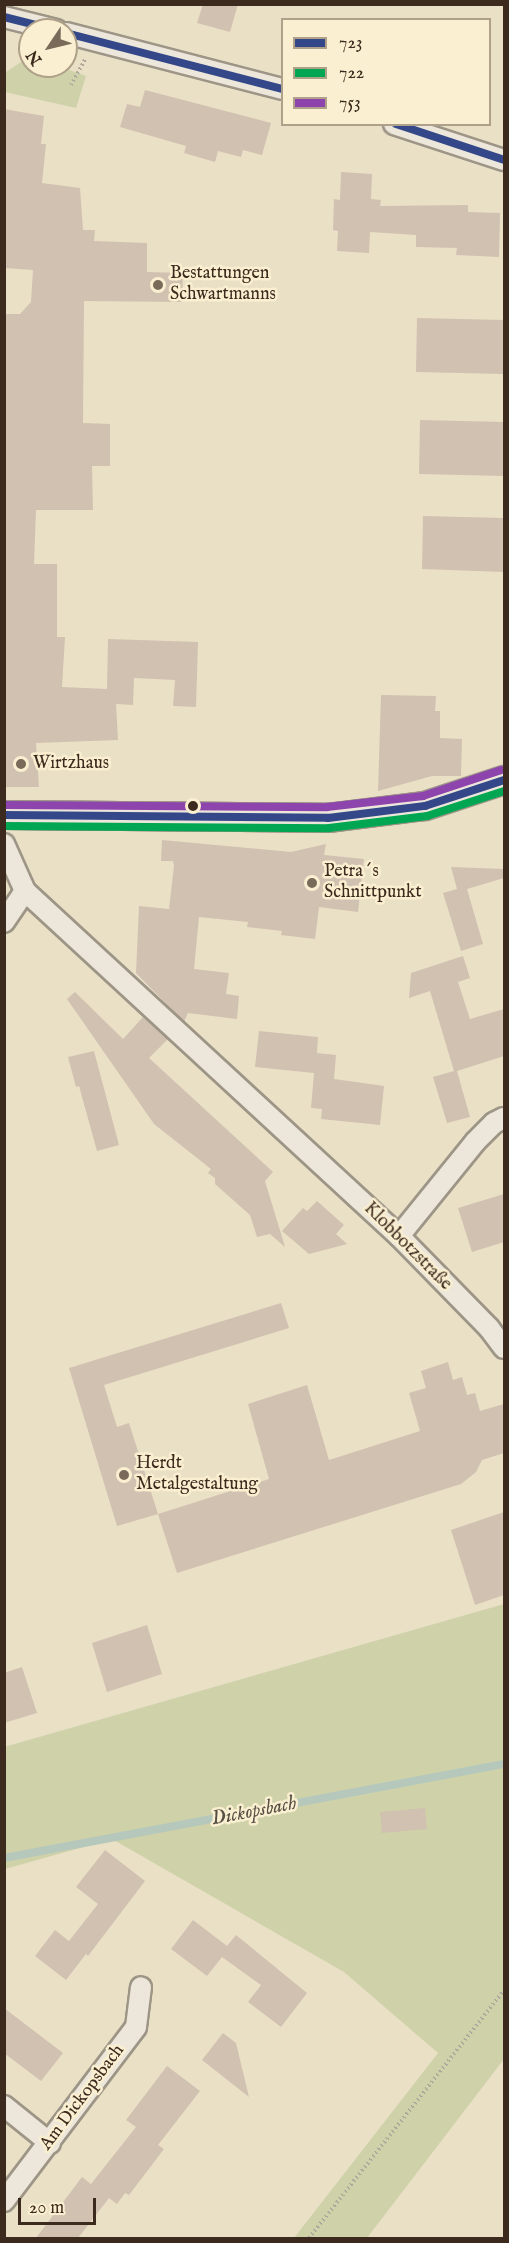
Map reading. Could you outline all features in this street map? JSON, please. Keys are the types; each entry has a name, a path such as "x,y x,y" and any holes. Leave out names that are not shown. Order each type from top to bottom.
{"street":[{"path":"78,36 281,89"},
{"path":"400,126 504,159"},
{"path":"4,815 328,818 424,806 504,780"},
{"name":"Klobbotzstraße","path":"4,844 25,891 497,1326 504,1348"},
{"path":"4,922 25,891"},
{"path":"399,1236 475,1142 494,1123 504,1118"},
{"name":"Am Dickopsbach","path":"4,2201 136,2027 141,1987"},
{"path":"4,2106 50,2143"}],"path":[{"path":"309,2238 504,1990"}],"green space":[{"path":"18,64 18,78 78,78 78,73 86,76 76,108 5,92 6,72"},
{"path":"504,1604 504,2059 367,2238 294,2238 438,2053 344,1972 112,1839 5,1869 4,1747"}],"building":[{"path":"203,4 238,4 230,32 197,23"},
{"path":"145,90 271,123 262,155 243,150 241,157 218,151 215,162 184,153 186,146 120,127 127,104 140,107"},
{"path":"4,109 44,116 41,144 46,144 42,183 80,188 83,230 95,230 94,241 147,243 147,272 183,273 182,302 84,301 83,423 110,424 110,466 92,466 93,510 36,510 34,564 57,564 57,637 65,637 62,687 107,689 108,639 198,642 196,707 173,706 175,680 134,678 133,705 116,704 118,740 36,743 39,787 4,787 4,314 20,314 31,302 33,270 4,268"},
{"path":"341,172 372,174 371,199 381,200 380,206 468,205 468,212 500,213 499,257 456,255 457,248 416,247 416,235 370,232 369,253 337,251 338,231 333,230 334,199 340,200"},
{"path":"417,318 504,320 504,374 416,372"},
{"path":"420,420 504,422 504,476 419,474"},
{"path":"423,516 504,518 504,572 422,569"},
{"path":"381,695 436,696 435,711 440,711 440,738 462,739 461,776 432,776 378,791"},
{"path":"162,840 291,852 326,844 324,855 364,859 358,912 319,907 315,939 281,935 282,931 247,927 248,922 199,917 194,969 229,973 226,994 239,996 237,1019 188,1013 184,1022 136,973 139,906 169,909 174,866 173,861 161,861"},
{"path":"451,867 504,869 504,878 467,889 483,944 461,951 443,893 457,889"},
{"path":"463,956 470,978 458,982 470,1019 504,1009 504,1056 457,1071 470,1117 447,1123 433,1077 454,1071 430,991 409,998 411,973"},
{"path":"75,992 123,1039 143,1017 168,1039 149,1058 273,1172 265,1181 285,1247 270,1234 257,1237 250,1215 215,1184 215,1178 208,1173 211,1169 154,1124 67,999"},
{"path":"259,1031 318,1037 317,1053 336,1055 334,1079 384,1086 380,1125 321,1119 322,1109 311,1108 314,1073 255,1067"},
{"path":"94,1051 119,1145 97,1151 79,1086 76,1087 68,1057"},
{"path":"504,1194 504,1242 472,1252 458,1208"},
{"path":"317,1201 344,1225 336,1234 347,1244 309,1254 282,1231 303,1208 307,1211"},
{"path":"281,1303 289,1328 104,1385 117,1427 129,1423 158,1514 117,1526 69,1368"},
{"path":"448,1362 453,1380 462,1377 467,1395 475,1393 480,1411 504,1404 504,1453 482,1460 476,1472 461,1484 177,1573 158,1514 269,1479 248,1404 307,1385 329,1460 420,1431 409,1393 426,1388 421,1371"},
{"path":"504,1512 504,1595 475,1605 451,1530"},
{"path":"147,1625 162,1674 107,1692 92,1643"},
{"path":"22,1667 37,1713 4,1723 4,1673"},
{"path":"425,1808 427,1829 382,1833 380,1812"},
{"path":"105,1850 145,1881 88,1956 86,1954 66,1980 35,1956 55,1930 69,1941 98,1904 76,1887"},
{"path":"193,1920 227,1946 236,1935 307,1993 281,2027 248,2002 261,1985 222,1957 207,1976 171,1949"},
{"path":"4,2008 63,2053 41,2081 4,2053"},
{"path":"223,2033 236,2043 249,2097 202,2060"},
{"path":"167,2066 200,2091 158,2145 164,2149 129,2195 125,2193 117,2204 109,2198 78,2238 36,2238 82,2177 91,2184 136,2127 126,2120"}],"waterway":[{"name":"Dickopsbach","path":"4,1858 504,1764"}],"transit line":[{"name":"723","path":"4,17 18,20"},
{"name":"723","path":"78,36 281,89"},
{"name":"723","path":"402,126 504,160"},
{"name":"753","path":"4,805 327,807 423,796 501,770"},
{"name":"723","path":"4,815 328,818 425,806 504,780"},
{"name":"722","path":"4,826 329,828 427,816 504,791"}],"place":[{"name":"Bestattungen Schwartmanns","path":"158,285"},
{"name":"Wirtzhaus","path":"21,764"},
{"name":"Petra´s Schnittpunkt","path":"312,883"},
{"name":"Herdt Metalgestaltung","path":"124,1475"}]}
